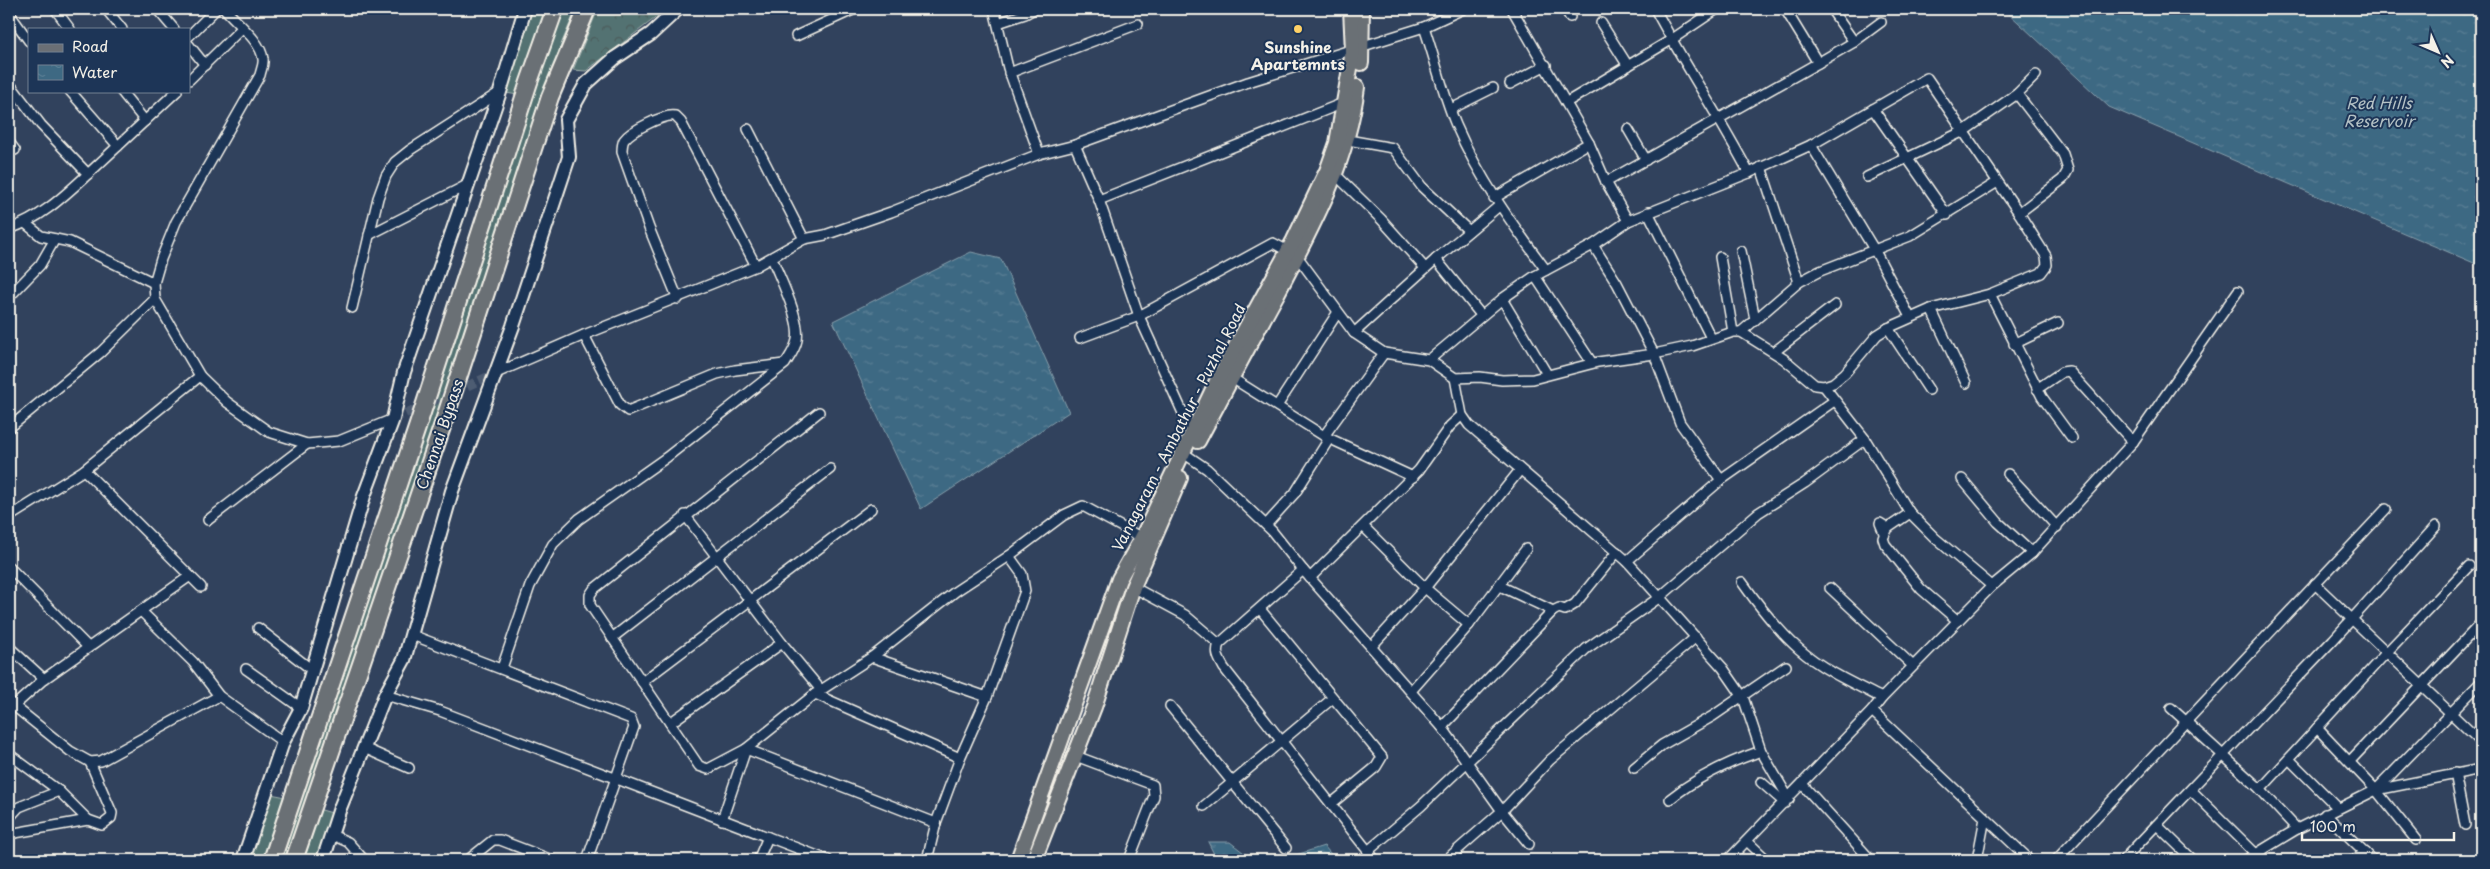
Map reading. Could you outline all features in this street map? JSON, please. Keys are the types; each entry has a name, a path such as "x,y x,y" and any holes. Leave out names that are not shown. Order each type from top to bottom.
{"highway":[{"name":"Chennai Bypass","path":"272,860 418,425 528,82 555,9"},
{"name":"Chennai Bypass","path":"294,860 443,424 550,97 587,9"}],"main road":[{"name":"Vanagaram - Ambathur - Puzhal Road","path":"1018,860 1119,579 1186,454 1192,433 1292,253 1331,173 1358,49 1351,9"},
{"path":"1331,173 1348,140 1362,9"},
{"path":"1034,860 1073,756 1094,707 1134,587 1186,454 1232,378 1292,253"}],"street":[{"path":"54,9 69,28"},
{"path":"106,9 121,28"},
{"path":"157,9 173,28"},
{"path":"190,35 216,9"},
{"path":"225,9 261,52 264,62 260,75 176,222 161,259 154,283 155,299 200,376 254,423 269,432 307,444 339,441 393,419"},
{"path":"243,860 283,742 301,708 364,496 393,419 404,372 500,92 525,9"},
{"path":"323,860 340,808 385,695 404,660 452,491 513,326 569,157 566,120 586,84 615,58 651,34 678,9"},
{"path":"796,36 855,9"},
{"path":"994,9 1009,72 1039,154"},
{"path":"998,23 1034,9"},
{"path":"494,374 584,335 678,299 756,266 804,239 891,212 1039,154 1075,145 1248,82 1424,27 1463,9"},
{"path":"1512,9 1590,143 1606,182 1628,221"},
{"path":"1654,9 1671,40 1720,118 1749,173"},
{"path":"1567,102 1671,40 1717,9"},
{"path":"1785,9 1818,63"},
{"path":"1831,9 1854,42"},
{"path":"9,13 28,39"},
{"path":"1606,182 1818,63 1854,42 1881,22"},
{"path":"1601,23 1628,66"},
{"path":"1009,72 1138,24"},
{"path":"1424,27 1451,109 1470,152 1499,206 1546,270"},
{"path":"190,79 242,28"},
{"path":"190,46 206,65"},
{"path":"1510,84 1546,65"},
{"path":"1867,177 1964,131 2017,94 2036,75"},
{"path":"1429,360 1502,298 1535,276 1593,245 1628,221 1749,173 1811,144 1927,78 1964,131 1996,183 2019,213 2046,256 2047,265 2041,273 1990,294 1931,309 1888,328 1877,335 1845,373 1833,383 1824,386 1815,385 1774,352 1737,332 1720,257"},
{"path":"9,83 41,125 88,174"},
{"path":"1451,109 1493,88"},
{"path":"71,92 118,146"},
{"path":"122,92 145,121"},
{"path":"9,229 26,223 57,202 176,92"},
{"path":"352,308 378,198 386,176 395,162 410,150 500,92"},
{"path":"2017,94 2062,154 2068,170 2063,179 2019,213"},
{"path":"1099,200 1346,102"},
{"path":"1873,109 1947,215"},
{"path":"678,299 649,228 622,152 622,145 627,137 662,117 675,116 681,122 756,266"},
{"path":"748,129 804,239"},
{"path":"1628,129 1646,160"},
{"path":"1348,140 1392,148 1422,187 1469,232"},
{"path":"1494,198 1590,143"},
{"path":"1811,144 1875,251 1910,317"},
{"path":"1075,145 1099,200 1139,316 1192,433"},
{"path":"1761,167 1799,282"},
{"path":"1331,173 1381,219 1425,268"},
{"path":"1080,338 1139,316 1272,243 1292,253 1354,333 1384,353 1429,360 1455,378 1533,379 1592,363 1654,354 1692,346 1711,338 1737,332 1755,320 1799,282 1864,253 1875,251 1910,236 1947,215 1996,183"},
{"path":"369,235 467,185"},
{"path":"1354,333 1425,268 1499,206"},
{"path":"1648,212 1711,338"},
{"path":"26,223 41,236 70,242 154,283"},
{"path":"9,297 40,264 55,239"},
{"path":"1593,245 1617,283 1654,354 1680,423 1721,480"},
{"path":"1741,251 1755,320"},
{"path":"502,668 530,586 553,544 579,519 667,457 784,364 794,350 798,338 798,325 772,258"},
{"path":"1436,259 1480,315"},
{"path":"1535,276 1592,363"},
{"path":"1728,860 1803,785 1872,712 1882,698 1958,620 1992,586 2032,553 2057,527 2133,442 2238,291"},
{"path":"1990,294 2037,389 2072,438"},
{"path":"1502,298 1547,374"},
{"path":"9,428 101,352 155,299"},
{"path":"1774,352 1835,305"},
{"path":"1931,309 1966,383"},
{"path":"1277,406 1338,312"},
{"path":"2014,344 2058,323"},
{"path":"1888,328 1928,390"},
{"path":"584,335 620,405 628,411 717,374 784,364"},
{"path":"1266,525 1295,493 1326,438 1384,353"},
{"path":"2037,389 2062,372 2069,371 2133,442"},
{"path":"9,518 84,470 200,376"},
{"path":"1232,378 1326,438 1412,476"},
{"path":"1455,378 1462,415 1469,425 1627,561 1723,668 1743,697 1761,751 1787,801"},
{"path":"1824,386 1865,439 1910,513 1931,534 1992,586"},
{"path":"1627,561 1721,480 1834,401"},
{"path":"818,412 685,515 594,589 590,595 590,604 612,638 699,766 703,768 718,764 746,748 818,692 872,657 956,591 1064,515 1083,506 1142,538"},
{"path":"1310,578 1364,527 1412,476 1450,426 1462,415"},
{"path":"1368,851 1422,806 1466,761 1586,650 1660,597 1758,513 1805,483 1865,439"},
{"path":"208,520 307,444"},
{"path":"1186,454 1232,492 1266,525 1303,570 1442,727 1502,811 1530,844"},
{"path":"612,638 719,557 830,469"},
{"path":"84,470 201,587"},
{"path":"1372,646 1425,588 1520,470"},
{"path":"2008,474 2057,527"},
{"path":"1962,478 1998,522 2032,553"},
{"path":"642,682 871,509"},
{"path":"2056,860 2386,510"},
{"path":"1910,513 1886,531 1885,544 1906,573 1921,589 1958,620"},
{"path":"685,515 719,557 818,692 960,758"},
{"path":"2123,860 2224,756 2436,526"},
{"path":"1364,527 1425,588 1469,625"},
{"path":"1411,690 1469,625 1526,549"},
{"path":"1500,586 1553,611 1571,609 1617,552"},
{"path":"927,860 936,823 960,758 987,697 1025,591 1022,574 1008,556"},
{"path":"2261,789 2386,652 2469,566"},
{"path":"9,568 88,646"},
{"path":"1303,570 1219,644 1216,650 1224,668 1375,860"},
{"path":"10,757 59,791 88,820 96,825 102,825 111,818 112,813 90,762 70,751 11,704 88,646 142,612 190,576"},
{"path":"1742,582 1763,612 1799,650 1843,678 1882,698"},
{"path":"2315,584 2481,741"},
{"path":"1134,587 1185,615 1219,644"},
{"path":"1830,588 1913,666"},
{"path":"1260,609 1382,759 1331,804"},
{"path":"1442,727 1553,611"},
{"path":"142,612 193,662 219,696 283,742"},
{"path":"2350,761 2481,623"},
{"path":"258,628 312,670"},
{"path":"412,635 631,719 634,727 614,779 587,860"},
{"path":"1446,860 1502,811 1550,760 1696,637"},
{"path":"670,723 782,643"},
{"path":"9,647 44,679"},
{"path":"872,657 987,697"},
{"path":"1634,768 1662,745 1743,697 1786,666"},
{"path":"246,670 301,708"},
{"path":"2376,790 2481,682"},
{"path":"385,695 440,711 828,860"},
{"path":"90,762 106,759 219,696"},
{"path":"1204,806 1333,698"},
{"path":"1170,706 1286,848"},
{"path":"2171,708 2261,789 2297,829"},
{"path":"1872,712 2030,860"},
{"path":"2317,728 2376,790 2416,840"},
{"path":"364,748 409,768"},
{"path":"722,820 746,748"},
{"path":"746,748 936,823"},
{"path":"1670,799 1712,772 1761,751"},
{"path":"1073,756 1153,785 1154,796 1129,860"},
{"path":"2289,759 2337,807"},
{"path":"2246,860 2260,857 2297,829 2337,807 2376,790 2481,769"},
{"path":"2455,773 2465,825"},
{"path":"1761,782 1787,801"},
{"path":"1803,785 1869,858"},
{"path":"2191,790 2260,857"},
{"path":"9,818 19,807 59,791"},
{"path":"2325,814 2373,860"},
{"path":"1977,860 1985,818"},
{"path":"9,834 88,820"},
{"path":"2156,825 2193,860"},
{"path":"332,835 348,842 364,860"},
{"path":"758,860 768,838"},
{"path":"468,860 493,840 500,840 552,860"},
{"path":"1747,841 1767,860"},
{"path":"2353,860 2366,853"}],"green space":[{"path":"530,9 549,9 518,95 506,93"},
{"path":"566,9 576,9 562,42 289,860 278,860 551,39"},
{"path":"598,9 667,9 586,71 573,70"},
{"path":"271,794 286,797 265,860 249,860"},
{"path":"318,809 332,813 317,860 300,860"}],"water":[{"name":"Red Hills Reservoir","path":"2004,9 2481,9 2481,266 2109,107"},
{"path":"971,252 1001,259 1069,412 921,509 833,321"},
{"path":"1208,842 1230,842 1253,860 1217,860"},
{"path":"1324,846 1336,860 1280,860"}],"tunnel":[{"path":"393,419 494,374"}],"place":[{"name":"Sunshine Apartemnts","path":"1298,29"}]}
